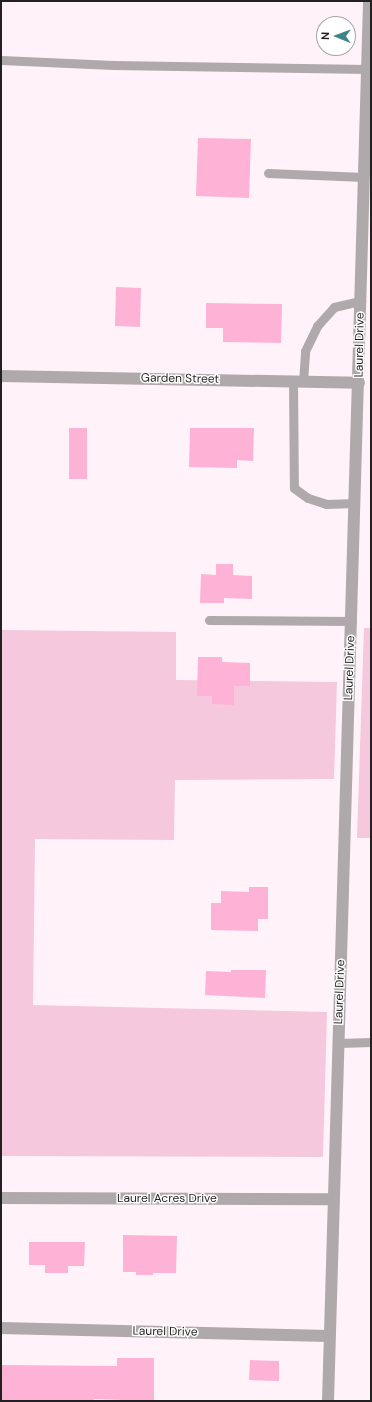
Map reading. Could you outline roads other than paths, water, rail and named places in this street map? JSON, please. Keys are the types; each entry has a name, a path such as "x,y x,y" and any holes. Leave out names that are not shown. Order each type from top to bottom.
{"street":[{"name":"Laurel Drive","path":"328,1401 367,69 369,46 369,1"},
{"name":"Garden Street","path":"1,376 358,383"},
{"name":"Laurel Acres Drive","path":"1,1198 333,1199"},
{"name":"Laurel Drive","path":"1,1328 330,1336"}],"lane":[{"path":"1,60 113,64 367,69"},
{"path":"268,173 364,177"},
{"path":"355,503 326,504 308,498 294,488 298,382 305,350 317,326 334,307 361,301"},
{"path":"209,620 352,621"},
{"path":"339,1042 371,1042"}]}
